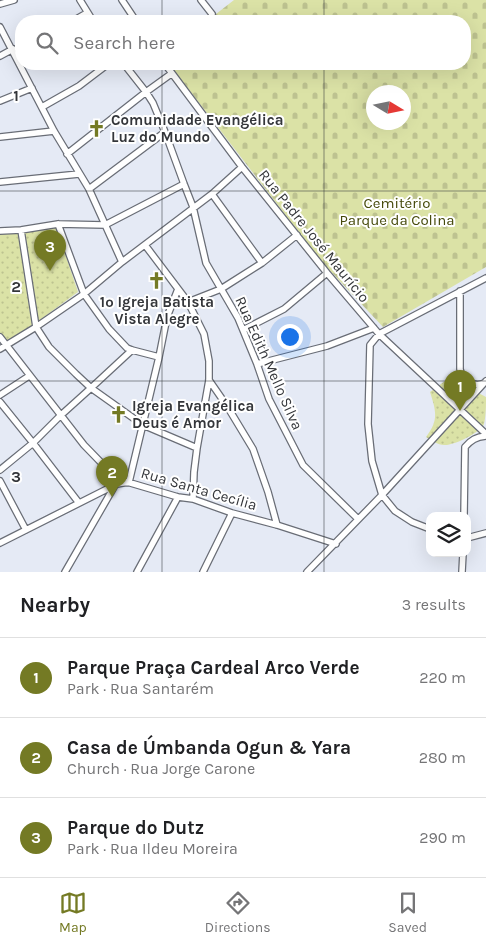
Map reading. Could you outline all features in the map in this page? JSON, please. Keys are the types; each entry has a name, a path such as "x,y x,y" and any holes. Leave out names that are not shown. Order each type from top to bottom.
{"street":[{"path":"0,4 14,0"},
{"path":"80,0 87,13 84,15"},
{"path":"122,0 132,15"},
{"path":"201,0 212,14"},
{"path":"0,27 14,52 0,56"},
{"path":"23,70 54,131 89,189 122,262"},
{"path":"42,107 79,86 100,70"},
{"name":"Rua Edith Mello Silva","path":"129,70 153,103 194,207 206,263 238,318 269,399 303,465 358,520"},
{"name":"Rua Padre José Maurício","path":"168,70 242,167 327,273 379,334 486,435"},
{"path":"67,154 171,74"},
{"path":"0,100 32,88"},
{"path":"0,138 54,131"},
{"path":"89,189 165,132"},
{"path":"0,349 84,294 122,262 212,194 242,167"},
{"path":"0,182 79,174"},
{"path":"0,231 21,230 58,224 105,225 184,184"},
{"path":"212,194 262,263"},
{"path":"58,224 84,294 109,329 132,350 160,357"},
{"path":"21,230 36,327 49,347 91,388 143,425 197,448"},
{"path":"188,302 221,289 262,263 297,235"},
{"path":"145,245 188,302 204,334 209,361 208,380 197,448 193,499"},
{"path":"243,330 284,309 327,273"},
{"path":"426,527 412,522 396,511 382,495 372,461 368,424 370,345 379,334 486,278"},
{"path":"0,543 117,484 129,482 160,357 167,317 178,289"},
{"path":"460,291 460,369 463,378 470,382 480,385 485,382"},
{"path":"256,364 327,346 374,328"},
{"name":"Rua Santa Cecília","path":"0,337 60,416 84,445 117,479 178,497 193,499 232,513 336,544"},
{"path":"0,470 33,443 132,350"},
{"path":"0,394 29,376"},
{"path":"208,380 227,406 253,449 277,525"},
{"path":"307,572 382,495 485,382"},
{"path":"0,402 79,504"},
{"path":"464,512 465,448 471,440 486,435"},
{"path":"0,481 26,530"},
{"path":"65,572 114,486"},
{"path":"137,572 178,497"},
{"path":"203,572 232,513"},
{"path":"471,537 486,533"},
{"path":"462,572 463,557"}],"green space":[{"name":"Cemitério Parque da Colina","path":"234,0 486,0 486,267 383,327 321,261 174,70 471,70 471,15 215,15"},
{"path":"56,227 78,292 37,322 23,232"},
{"path":"21,231 32,325 7,343 0,333 0,232"},
{"path":"445,381 461,385 486,397 485,421 482,428 466,438 448,445 437,443 426,437 435,420 434,405 430,392"}],"place":[{"name":"Comunidade Evangélica Luz do Mundo","path":"97,129"},
{"name":"Parque do Dutz","path":"50,271"},
{"name":"1º Igreja Batista Vista Alegre","path":"157,281"},
{"name":"Parque Praça Cardeal Arco Verde","path":"460,411"},
{"name":"Igreja Evangélica Deus é Amor","path":"118,415"},
{"name":"Casa de Úmbanda Ogun & Yara","path":"112,497"}]}
